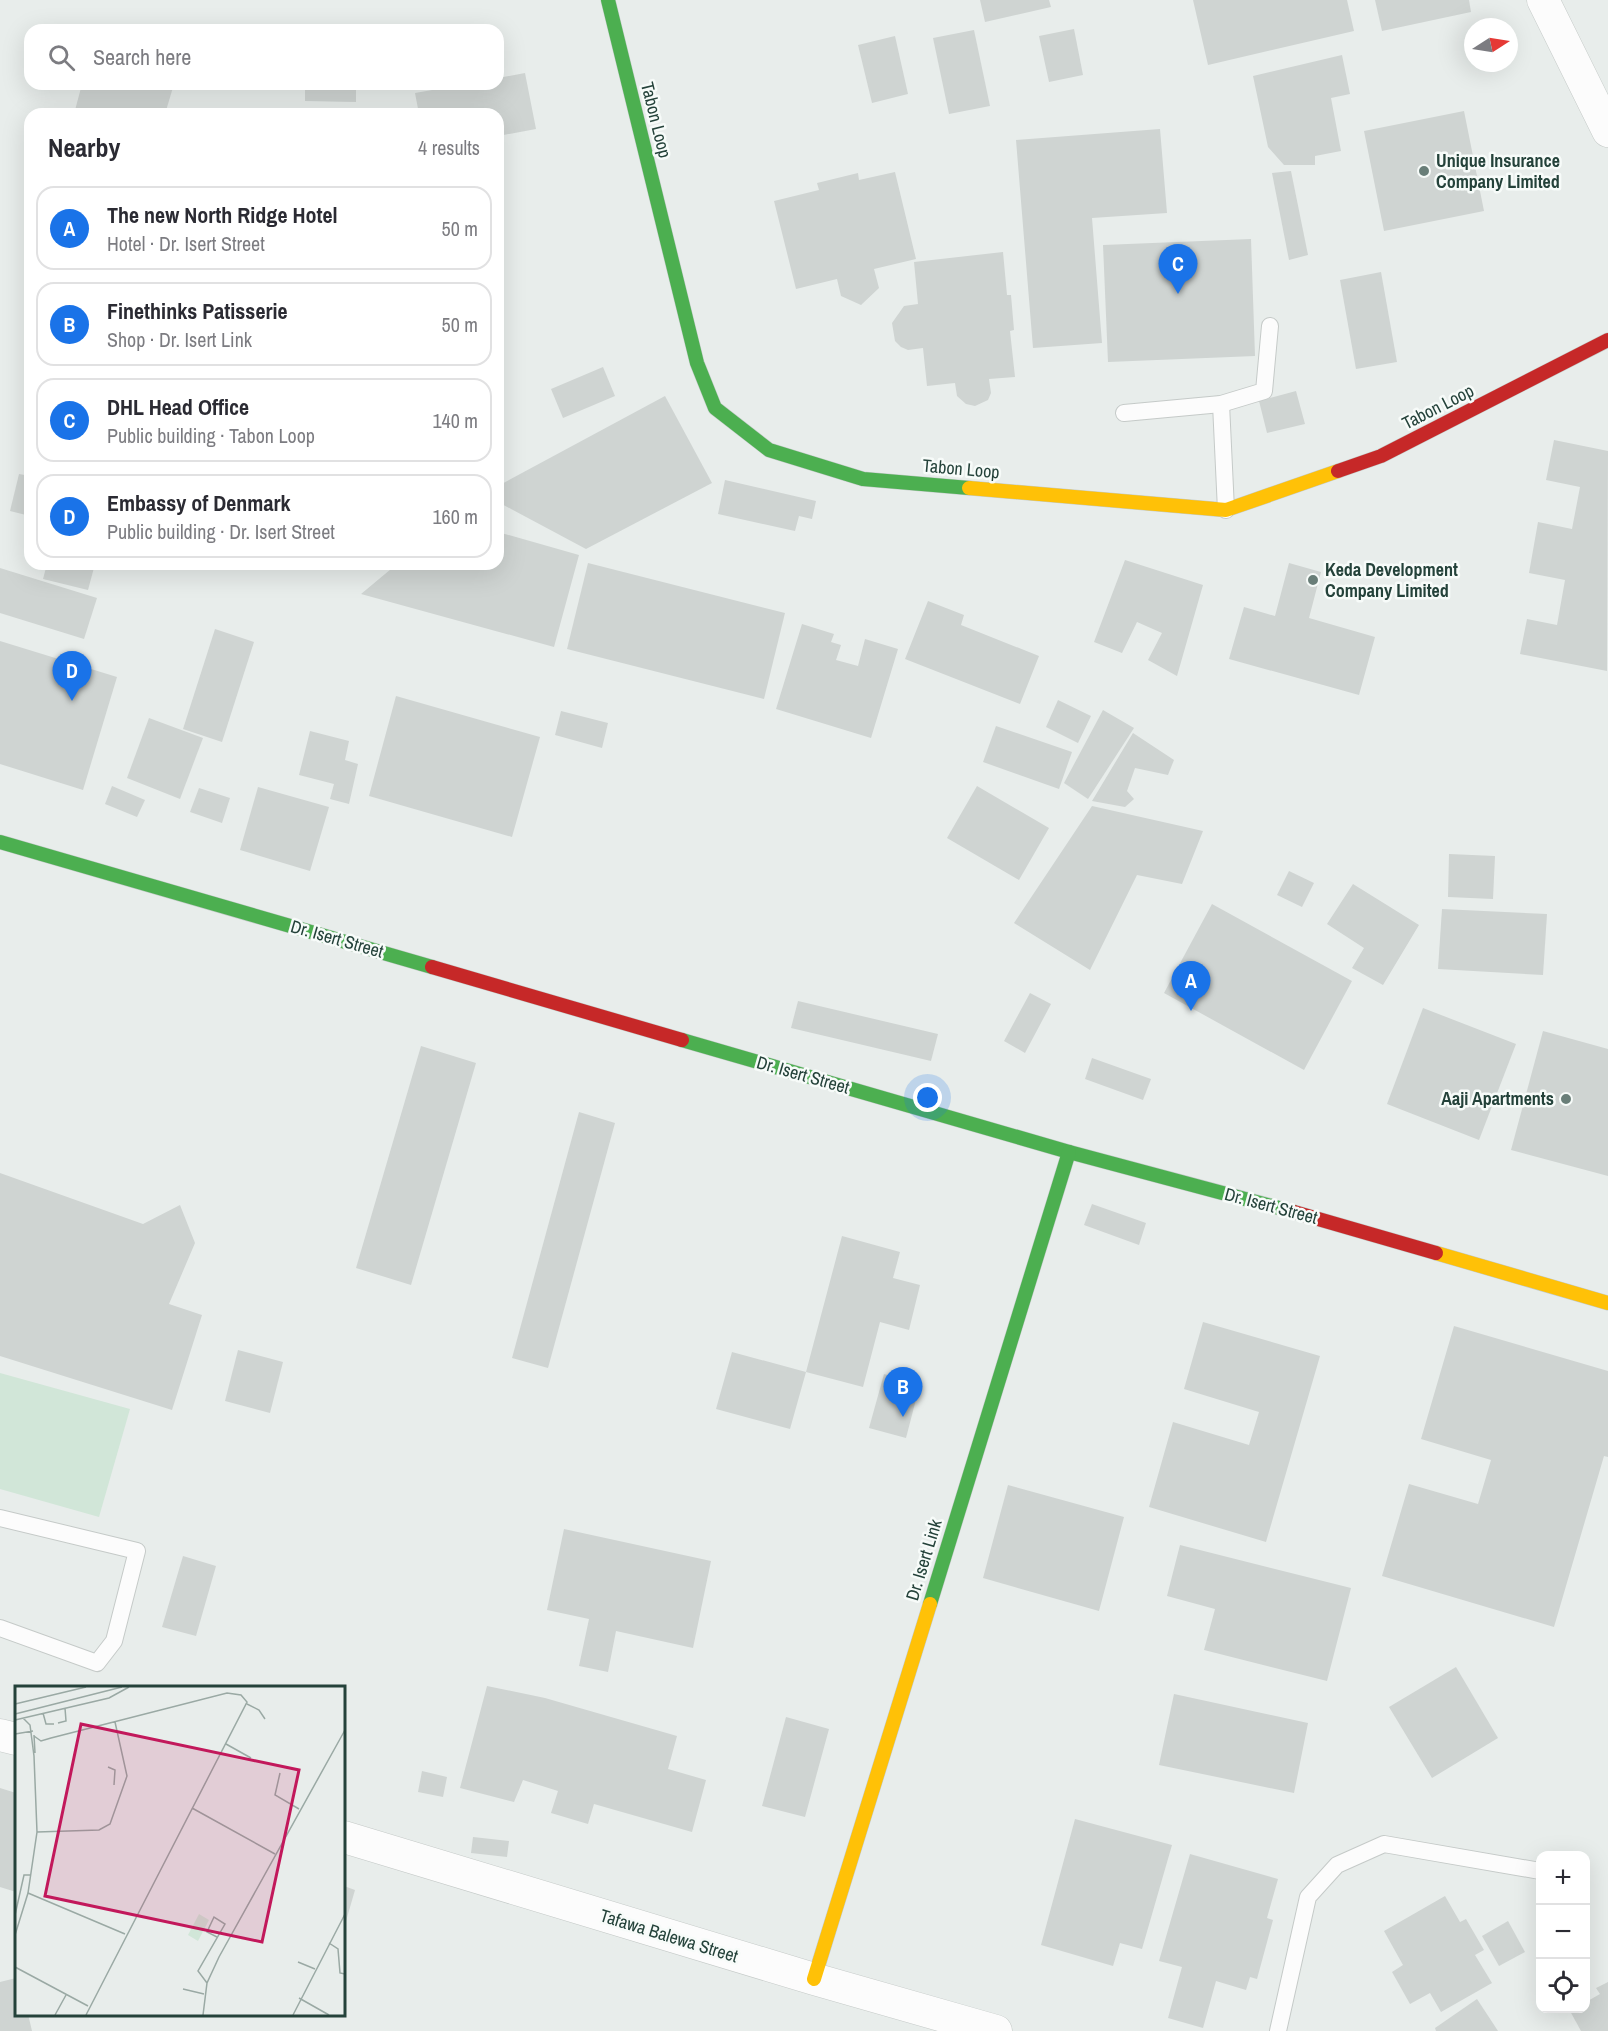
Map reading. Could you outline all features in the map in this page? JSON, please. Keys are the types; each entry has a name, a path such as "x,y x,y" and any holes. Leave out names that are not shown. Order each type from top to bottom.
{"street":[{"name":"Tabon Loop","path":"608,0 697,363 715,408 769,450 863,479 1226,510 1381,456 1608,340"},
{"path":"1543,0 1608,131"},
{"name":"Dr. Isert Street","path":"0,842 1069,1152 1311,1217 1608,1303"},
{"name":"Dr. Isert Link","path":"814,1979 1069,1152"},
{"path":"0,1735 15,1739"},
{"name":"Tafawa Balewa Street","path":"345,1837 814,1979 996,2031"}],"lane":[{"path":"1124,413 1221,404 1264,391 1270,326"},
{"path":"1221,404 1226,510"},
{"path":"0,1518 137,1551 114,1641 97,1664 0,1628"},
{"path":"1278,2031 1308,1897 1337,1865 1384,1844 1536,1870"}],"green space":[{"path":"0,1373 130,1409 99,1517 0,1489"}],"building":[{"path":"980,0 1049,0 1051,7 985,22"},
{"path":"1193,0 1347,0 1354,31 1208,65"},
{"path":"1375,0 1469,0 1471,12 1382,31"},
{"path":"1074,29 1083,75 1049,82 1039,36"},
{"path":"974,30 990,106 949,114 933,38"},
{"path":"895,36 908,94 872,103 858,45"},
{"path":"1342,55 1350,94 1331,98 1341,151 1315,156 1315,165 1284,165 1268,147 1253,76"},
{"path":"525,73 536,129 504,135 504,108 418,108 415,93 432,90 504,90 504,77"},
{"path":"80,90 172,90 167,108 76,108"},
{"path":"305,90 356,90 356,102 305,101"},
{"name":"Unique Insurance Company Limited","path":"1464,111 1484,211 1384,231 1364,131"},
{"path":"1160,129 1167,213 1092,218 1102,343 1033,348 1016,140"},
{"path":"1291,171 1308,255 1289,260 1272,173"},
{"path":"895,172 916,259 874,269 879,288 861,305 841,296 837,279 796,289 774,201 819,190 817,183 858,173 859,180"},
{"path":"1251,239 1255,356 1108,362 1103,245"},
{"path":"1003,252 1007,295 1011,295 1014,330 1010,331 1015,377 989,379 991,393 988,400 975,406 966,404 957,396 955,383 927,386 923,348 908,350 901,347 895,341 892,323 904,306 918,304 914,262"},
{"path":"1381,272 1397,362 1356,369 1340,280"},
{"path":"603,367 615,396 563,418 551,389"},
{"path":"1296,391 1305,424 1267,433 1259,401"},
{"path":"665,396 712,483 586,549 504,505 504,483"},
{"path":"1554,440 1608,451 1607,671 1520,654 1527,619 1557,625 1565,580 1529,573 1538,522 1572,529 1580,487 1546,480"},
{"path":"19,474 24,475 24,514 10,511"},
{"path":"725,480 816,501 812,519 799,516 795,531 718,514"},
{"path":"504,534 579,555 554,647 361,594 390,570 504,570"},
{"path":"1125,560 1203,585 1177,676 1148,660 1162,633 1137,622 1122,653 1094,642"},
{"path":"588,563 785,613 764,699 567,649"},
{"path":"1289,563 1321,572 1309,618 1375,637 1359,695 1229,659 1244,607 1275,616"},
{"path":"0,568 97,598 84,639 0,613"},
{"path":"45,570 93,570 88,590 43,579"},
{"path":"928,601 964,615 961,625 1039,656 1020,704 905,659"},
{"path":"802,624 834,634 831,642 841,645 836,660 858,666 865,639 898,649 871,738 776,709"},
{"path":"215,629 254,642 222,742 183,729"},
{"path":"0,641 117,677 83,790 0,764"},
{"path":"396,696 540,737 512,837 369,796"},
{"path":"1058,700 1091,716 1078,743 1046,727"},
{"path":"1103,710 1134,728 1088,799 1064,783"},
{"path":"561,711 608,723 602,748 555,735"},
{"path":"149,718 203,738 180,799 127,778"},
{"path":"996,726 1072,752 1059,789 983,762"},
{"path":"310,731 349,741 345,760 358,764 349,804 330,799 334,784 299,775"},
{"path":"1133,733 1174,760 1168,775 1135,768 1127,791 1134,799 1125,807 1092,801"},
{"path":"112,786 145,800 137,817 105,804"},
{"path":"977,786 1049,828 1019,880 947,838"},
{"path":"258,787 329,807 310,871 240,850"},
{"path":"199,788 230,798 222,823 190,812"},
{"path":"1092,806 1203,831 1182,884 1137,875 1090,970 1014,923"},
{"path":"1449,854 1495,856 1493,899 1448,897"},
{"path":"1289,871 1314,883 1302,907 1277,895"},
{"path":"1353,884 1419,925 1383,985 1352,968 1364,948 1327,924"},
{"path":"1212,904 1352,981 1304,1070 1164,993"},
{"path":"1442,909 1547,914 1543,975 1438,969"},
{"path":"1030,993 1051,1004 1025,1053 1004,1041"},
{"path":"798,1001 938,1034 931,1061 791,1028"},
{"path":"1423,1008 1516,1044 1479,1140 1387,1104"},
{"name":"Aaji Apartments","path":"1543,1031 1608,1049 1608,1176 1511,1150"},
{"path":"421,1046 476,1063 411,1285 356,1268"},
{"path":"1092,1058 1151,1079 1143,1100 1085,1079"},
{"path":"579,1112 615,1123 548,1368 512,1358"},
{"path":"0,1173 143,1224 180,1205 195,1243 169,1304 202,1315 172,1410 0,1356"},
{"path":"1092,1204 1146,1223 1139,1245 1084,1225"},
{"path":"842,1236 900,1252 893,1278 920,1285 909,1330 880,1322 863,1387 806,1372"},
{"path":"1203,1322 1320,1356 1266,1542 1149,1507 1173,1422 1249,1445 1259,1412 1184,1389"},
{"path":"1454,1326 1608,1371 1608,1457 1604,1456 1554,1627 1382,1576 1409,1484 1478,1504 1491,1460 1421,1439"},
{"path":"238,1350 283,1362 270,1413 225,1401"},
{"path":"732,1352 806,1372 790,1429 716,1409"},
{"path":"884,1374 920,1384 906,1438 869,1428"},
{"path":"1008,1485 1124,1517 1099,1611 983,1578"},
{"path":"564,1529 711,1561 693,1648 616,1631 608,1672 579,1666 589,1619 547,1610"},
{"path":"1180,1545 1351,1588 1327,1681 1204,1650 1215,1609 1167,1596"},
{"path":"183,1556 216,1566 196,1636 162,1627"},
{"path":"1456,1667 1498,1738 1432,1778 1389,1707"},
{"path":"487,1686 545,1698 677,1736 668,1769 706,1780 692,1832 594,1804 588,1824 551,1813 558,1791 523,1780 514,1802 460,1788"},
{"path":"1174,1694 1308,1723 1294,1793 1159,1765"},
{"path":"786,1717 829,1729 805,1817 762,1806"},
{"path":"422,1771 447,1777 443,1797 418,1792"},
{"path":"0,1788 15,1793 15,1892 0,1887"},
{"path":"1075,1819 1172,1845 1142,1949 1120,1943 1113,1966 1041,1945"},
{"path":"473,1837 509,1841 507,1857 471,1853"},
{"path":"1190,1854 1278,1879 1267,1918 1273,1920 1257,1979 1250,1977 1246,1990 1216,1981 1203,2028 1168,2018 1182,1967 1159,1961"},
{"path":"345,1886 355,1890 345,1925"},
{"path":"1445,1896 1460,1922 1466,1919 1484,1950 1475,1955 1492,1983 1441,2012 1430,1993 1410,2004 1392,1972 1403,1965 1384,1931"},
{"path":"1508,1921 1525,1952 1499,1966 1482,1936"},
{"path":"15,1978 15,2016 28,2016 32,2031 0,2031 0,1982"},
{"path":"1608,1982 1608,2031 1581,2031 1571,2013 1590,2013 1590,2000 1600,1994 1596,1988"},
{"path":"1477,1999 1498,2031 1436,2031 1435,2028"}],"traffic: fast":[{"path":"608,0 697,363 715,408 769,450 863,479 969,488"},
{"path":"0,842 432,967"},
{"path":"682,1040 1069,1152 1294,1212"},
{"path":"930,1604 1069,1152"}],"traffic: slow":[{"path":"969,488 1226,510 1338,471"},
{"path":"1436,1253 1608,1303"},
{"path":"814,1979 930,1604"}],"traffic: jam":[{"path":"1338,471 1381,456 1608,340"},
{"path":"432,967 682,1040"},
{"path":"1294,1212 1436,1253"}],"place":[{"name":"Unique Insurance Company Limited","path":"1424,171"},
{"name":"DHL Head Office","path":"1178,294"},
{"name":"Keda Development Company Limited","path":"1313,580"},
{"name":"Embassy of Denmark","path":"72,701"},
{"name":"The new North Ridge Hotel","path":"1191,1011"},
{"name":"Aaji Apartments","path":"1566,1099"},
{"name":"Finethinks Patisserie","path":"903,1417"}]}
